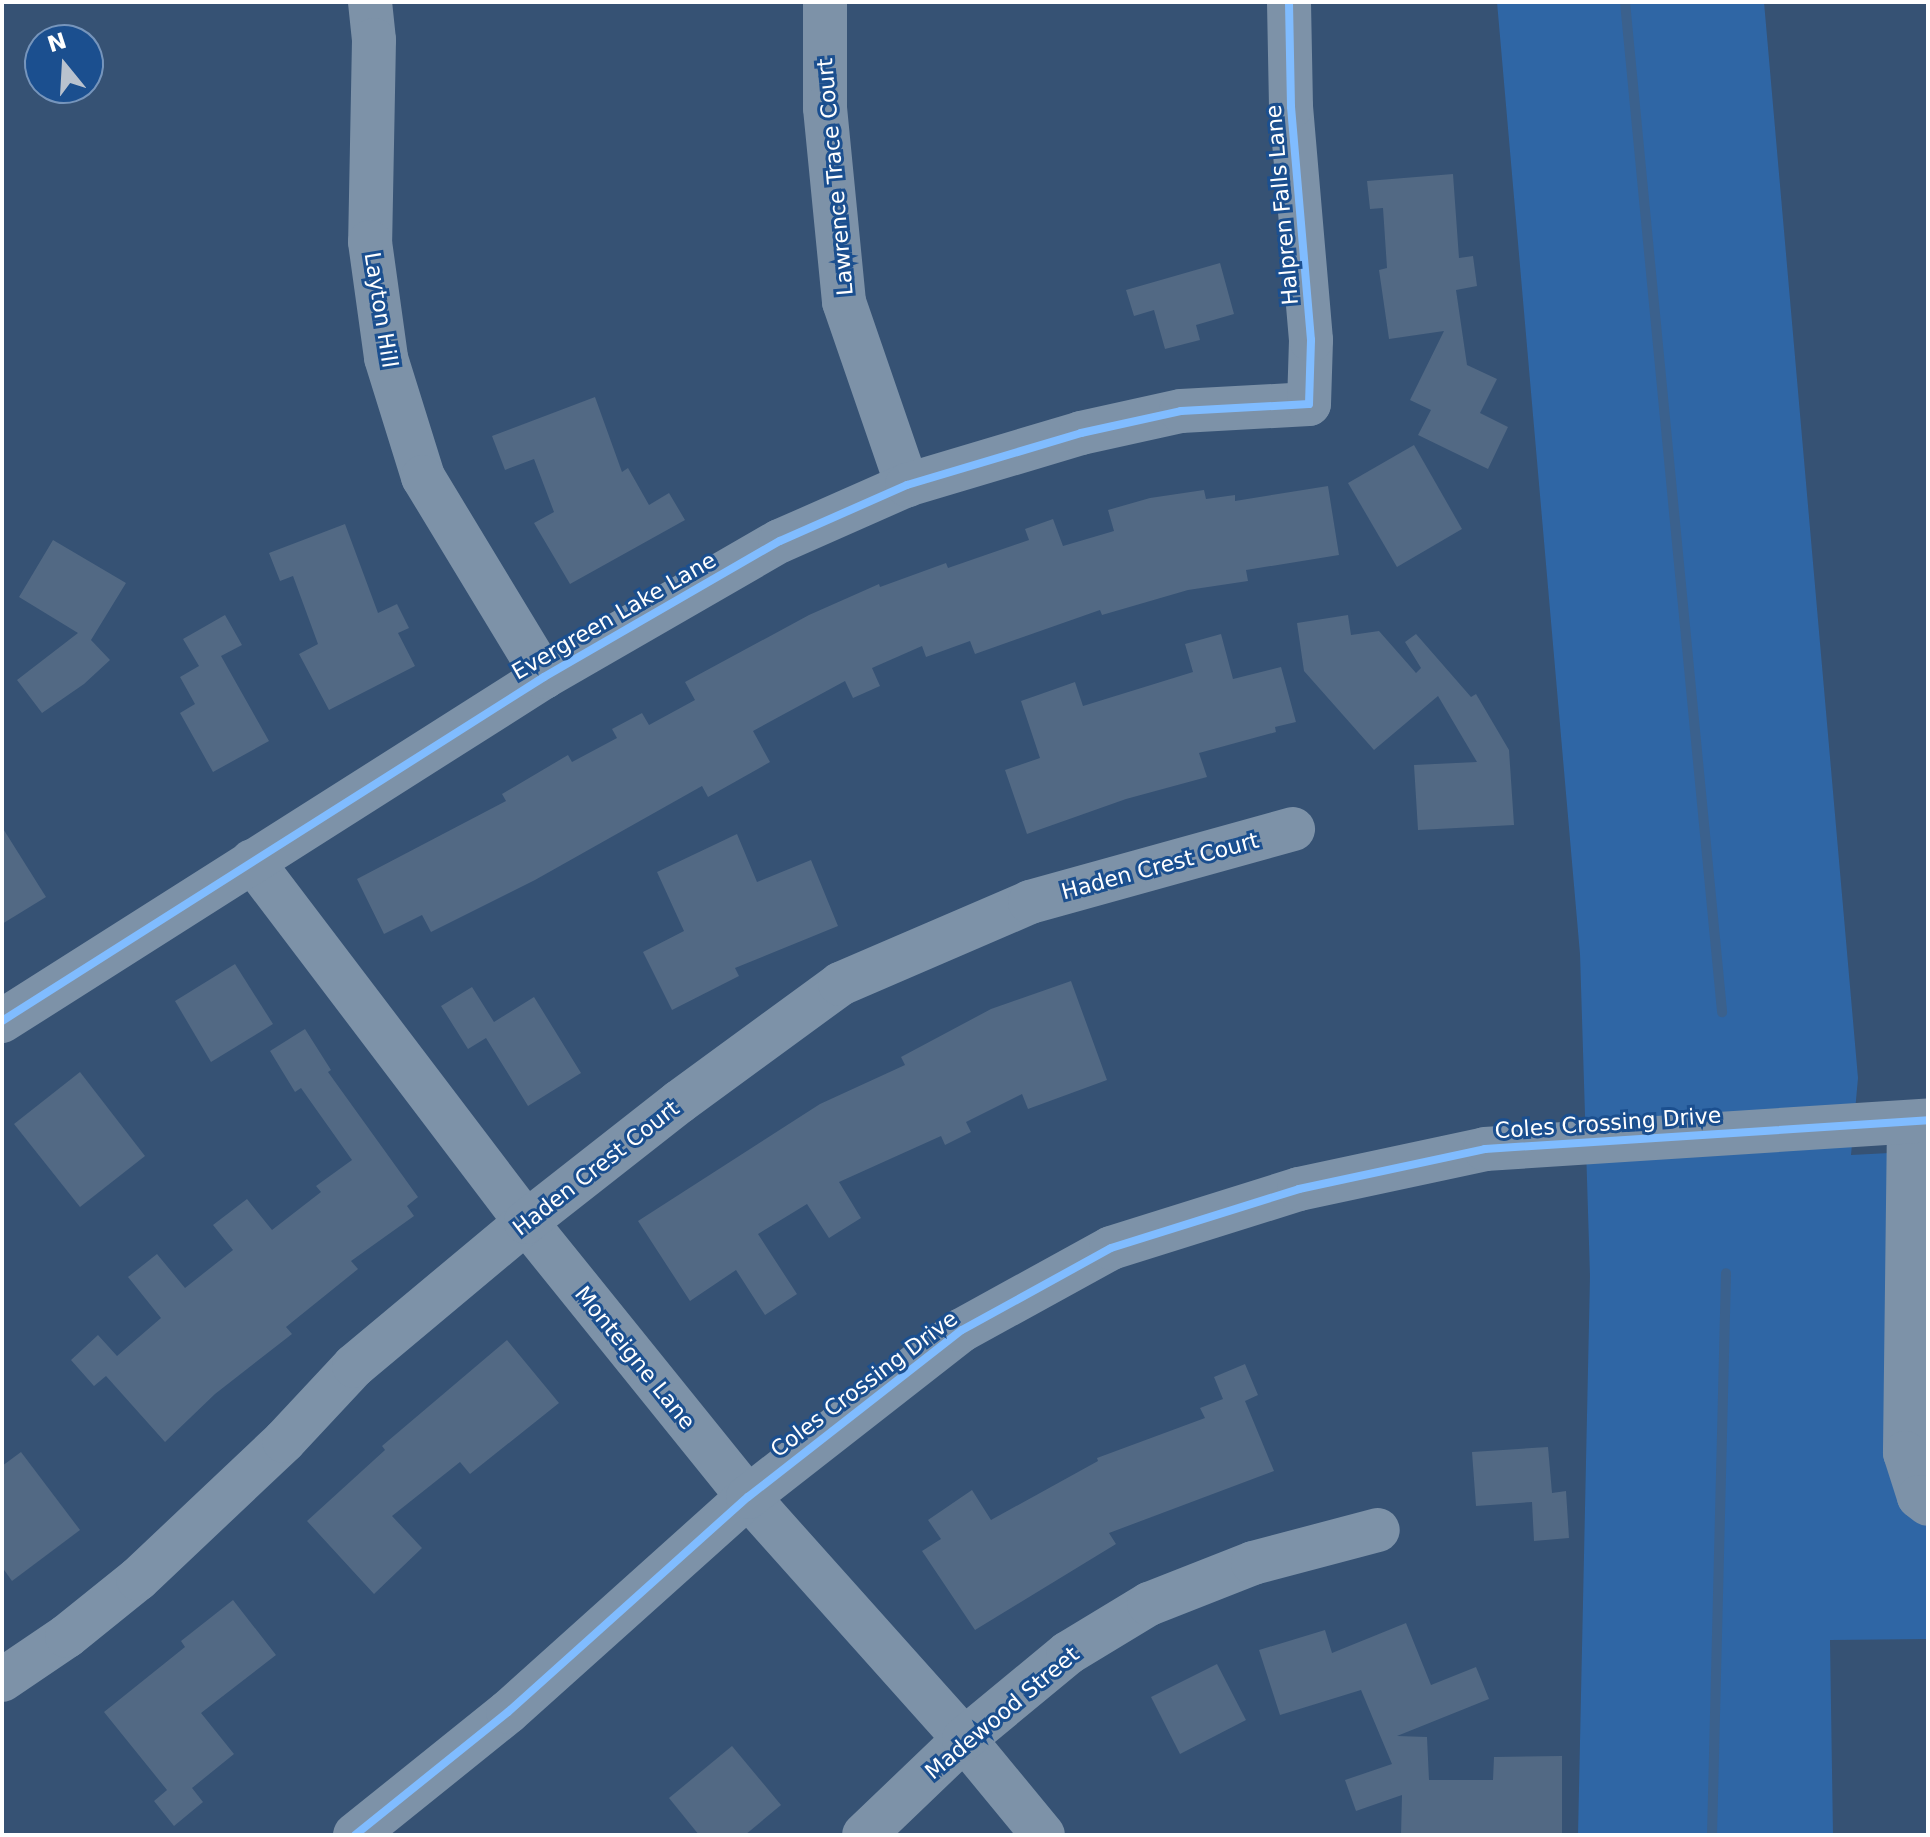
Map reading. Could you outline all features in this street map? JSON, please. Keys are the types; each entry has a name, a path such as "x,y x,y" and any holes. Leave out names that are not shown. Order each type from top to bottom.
{"street":[{"name":"Layton Hill","path":"370,2 374,40 370,242 386,358 423,477 544,677"},
{"name":"Lawrence Trace Court","path":"825,2 825,108 844,302 907,485"},
{"name":"Halpren Falls Lane","path":"1289,2 1291,107 1311,340 1309,404"},
{"name":"Evergreen Lake Lane","path":"2,1021 544,677 780,541 907,485 1081,433 1181,411 1309,404"},
{"name":"Haden Crest Court","path":"2,1680 67,1636 138,1579 284,1441 354,1366 526,1222 679,1102 840,984 1030,902 1293,829"},
{"name":"Monteigne Lane","path":"252,861 526,1222 748,1497 964,1739 1043,1835"},
{"name":"Coles Crossing Drive","path":"355,1835 508,1712 748,1497 962,1330 1111,1248 1299,1189 1485,1149 1918,1121"},
{"path":"1918,1121 1905,1453 1919,1497 1928,1504"},
{"name":"Madewood Street","path":"864,1835 964,1739 1068,1653 1149,1604 1253,1563 1378,1530"}],"shaded area":[{"path":"1497,2 1764,2 1858,1078 1851,1155 1928,1151 1928,1639 1830,1640 1833,1835 1578,1835 1590,1276 1580,954"}],"building":[{"path":"1453,174 1459,258 1473,256 1477,286 1456,290 1467,365 1497,379 1480,413 1508,427 1488,469 1418,435 1431,410 1410,400 1444,331 1389,339 1379,270 1387,268 1383,208 1370,209 1367,181"},
{"path":"1220,263 1234,314 1196,325 1200,340 1165,349 1154,310 1134,316 1126,290"},
{"path":"595,397 622,472 628,468 649,505 669,493 685,520 570,584 534,523 554,512 534,459 505,470 492,436"},
{"path":"1414,445 1462,529 1397,567 1348,483"},
{"path":"1328,486 1339,555 1246,570 1248,581 1188,590 1102,615 1100,610 975,654 970,641 926,657 922,646 872,668 880,686 853,698 845,681 753,731 770,762 708,797 702,786 535,880 431,932 422,915 384,934 357,879 506,801 502,794 568,755 572,762 617,738 612,729 642,713 649,725 695,700 685,682 809,615 879,584 880,587 946,563 948,568 1029,540 1025,529 1053,519 1063,546 1114,531 1108,510 1150,498 1204,490 1206,499 1235,495 1235,501"},
{"path":"345,524 378,613 397,604 409,628 398,633 415,666 329,710 299,654 318,644 293,576 280,581 269,553"},
{"path":"53,540 126,583 91,640 110,660 84,684 42,713 17,680 78,633 19,597"},
{"path":"225,615 242,645 221,656 269,741 213,772 180,713 195,704 180,677 199,666 183,639"},
{"path":"1348,615 1351,635 1379,631 1416,673 1421,668 1405,642 1416,634 1471,697 1476,694 1509,750 1514,825 1418,830 1414,765 1477,762 1438,696 1374,750 1304,671 1297,623"},
{"path":"1221,634 1233,679 1281,667 1296,722 1275,727 1276,732 1199,753 1207,777 1126,799 1027,834 1005,770 1040,758 1021,701 1075,682 1083,706 1193,672 1185,644"},
{"path":"2,827 46,897 2,924"},
{"path":"737,834 757,882 811,860 838,926 735,968 739,976 672,1010 643,952 684,931 657,872"},
{"path":"235,964 273,1024 211,1062 175,1001"},
{"path":"1071,981 1107,1080 1028,1109 1022,1094 966,1122 971,1132 945,1145 941,1136 839,1182 861,1218 829,1238 807,1204 758,1234 797,1294 765,1315 736,1270 690,1301 638,1221 820,1104 905,1065 901,1057 991,1009"},
{"path":"472,987 494,1022 534,997 581,1073 528,1106 486,1038 468,1049 441,1006"},
{"path":"305,1029 331,1070 328,1072 418,1197 407,1206 414,1216 351,1261 358,1269 286,1327 292,1334 215,1394 165,1442 106,1376 94,1386 71,1360 98,1335 117,1356 161,1318 128,1277 157,1254 185,1288 233,1250 213,1225 247,1199 272,1230 321,1192 316,1186 352,1160 301,1088 295,1092 270,1051"},
{"path":"80,1072 145,1156 80,1207 14,1124"},
{"path":"507,1340 559,1403 470,1474 460,1462 392,1516 422,1548 374,1594 307,1521 385,1450 382,1446"},
{"path":"1245,1364 1258,1395 1245,1401 1274,1471 1109,1533 1116,1544 975,1630 922,1551 941,1539 928,1520 972,1490 991,1520 1098,1461 1097,1458 1205,1418 1200,1408 1223,1399 1214,1377"},
{"path":"1548,1447 1552,1493 1566,1491 1569,1538 1534,1541 1532,1502 1476,1506 1472,1452"},
{"path":"21,1452 80,1530 12,1581 2,1567 2,1466"},
{"path":"233,1600 276,1655 201,1713 234,1754 192,1788 203,1802 174,1826 154,1801 167,1790 104,1712 185,1647 181,1641"},
{"path":"1406,1623 1431,1685 1476,1667 1489,1699 1397,1736 1427,1737 1429,1780 1493,1780 1494,1757 1562,1756 1562,1835 1401,1835 1402,1795 1356,1811 1345,1780 1392,1764 1361,1690 1280,1715 1259,1650 1325,1630 1332,1653"},
{"path":"1217,1664 1246,1720 1180,1754 1151,1697"},
{"path":"732,1746 781,1805 745,1835 699,1835 669,1798"}],"waterway":[{"path":"1625,2 1722,1012"},
{"path":"1712,1835 1726,1273"}],"cycle path":[{"path":"2,1021 544,677 780,541 907,485 1081,433 1181,411 1309,404 1311,340 1291,107 1289,2"},
{"path":"355,1835 508,1712 748,1497 962,1330 1111,1248 1299,1189 1485,1149 1928,1120"}]}
